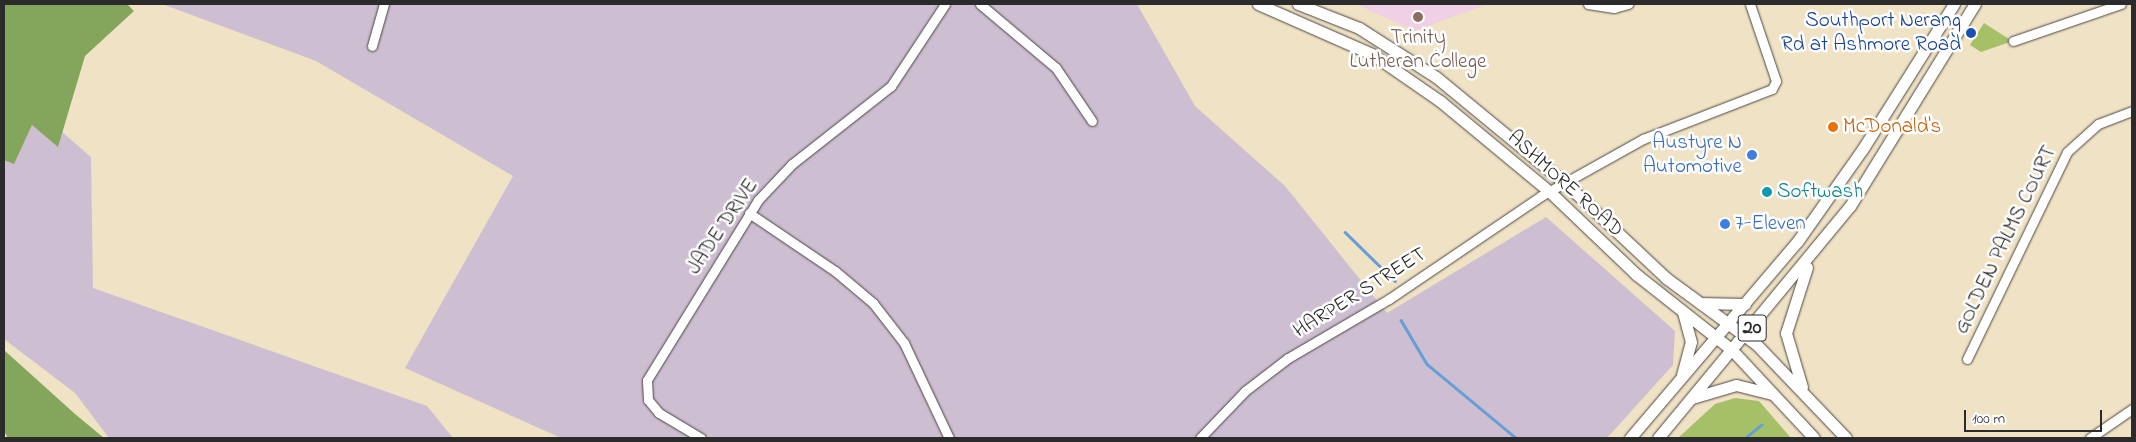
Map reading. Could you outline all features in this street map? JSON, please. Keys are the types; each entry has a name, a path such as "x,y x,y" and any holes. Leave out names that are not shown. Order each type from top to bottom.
{"main road":[{"name":"ASHMORE ROAD","path":"1258,4 1392,66 1550,192 1619,258 1732,350 1814,438"},
{"name":"ASHMORE ROAD","path":"1298,4 1359,28 1410,58 1566,184 1698,302 1745,336 1846,438"},
{"name":"20","path":"1630,438 1745,304 1839,185 1954,4"},
{"name":"20","path":"1658,438 1745,336 1850,206 1975,4"},
{"path":"1806,396 1786,334 1794,297 1812,255"},
{"path":"1698,302 1745,304"},
{"path":"1680,381 1691,342 1683,312"},
{"path":"1690,399 1736,385 1774,395"}],"street":[{"path":"372,46 384,4"},
{"name":"JADE DRIVE","path":"701,438 659,413 648,400 647,380 749,213 792,164 891,86 945,4"},
{"path":"980,4 1056,68 1092,120"},
{"path":"1588,4 1594,8 1628,4"},
{"name":"HARPER STREET","path":"1200,438 1245,391 1288,358 1389,299 1550,192 1643,138 1772,89 1776,81 1750,4"},
{"path":"2013,41 2096,8 2121,4"},
{"name":"GOLDEN PALMS COURT","path":"1968,359 2067,152 2098,124 2132,111"},
{"path":"749,213 835,271 873,303 904,344 949,438"},
{"path":"2090,438 2132,409"}],"shaded area":[{"path":"162,4 1137,4 1195,106 1285,186 1387,313 1546,217 1675,331 1673,365 1607,438 561,438 405,368 513,176 316,61"},
{"name":"Trinity Lutheran College","path":"1356,4 1488,4 1414,31"},
{"path":"4,82 91,157 93,288 427,406 453,438 109,438 75,393 4,339"}],"green space":[{"path":"4,4 127,4 134,11 85,56 58,147 32,125 14,164 4,160"},
{"path":"1984,23 2009,39 2010,42 1981,52 1970,45"},
{"path":"4,350 104,438 8,438 4,431"},
{"path":"1735,398 1759,401 1791,438 1678,438 1715,404"}],"waterway":[{"path":"1345,232 1395,281"},
{"path":"1401,320 1427,364 1516,438"},
{"path":"1745,438 1761,425"}],"place":[{"name":"Trinity Lutheran College","path":"1418,17"},
{"name":"Southport Nerang Rd at Ashmore Road","path":"1971,33"},
{"name":"McDonald's","path":"1833,127"},
{"name":"Austyre N Automotive","path":"1752,155"},
{"name":"Softwash","path":"1767,192"},
{"name":"7-Eleven","path":"1725,224"}]}
